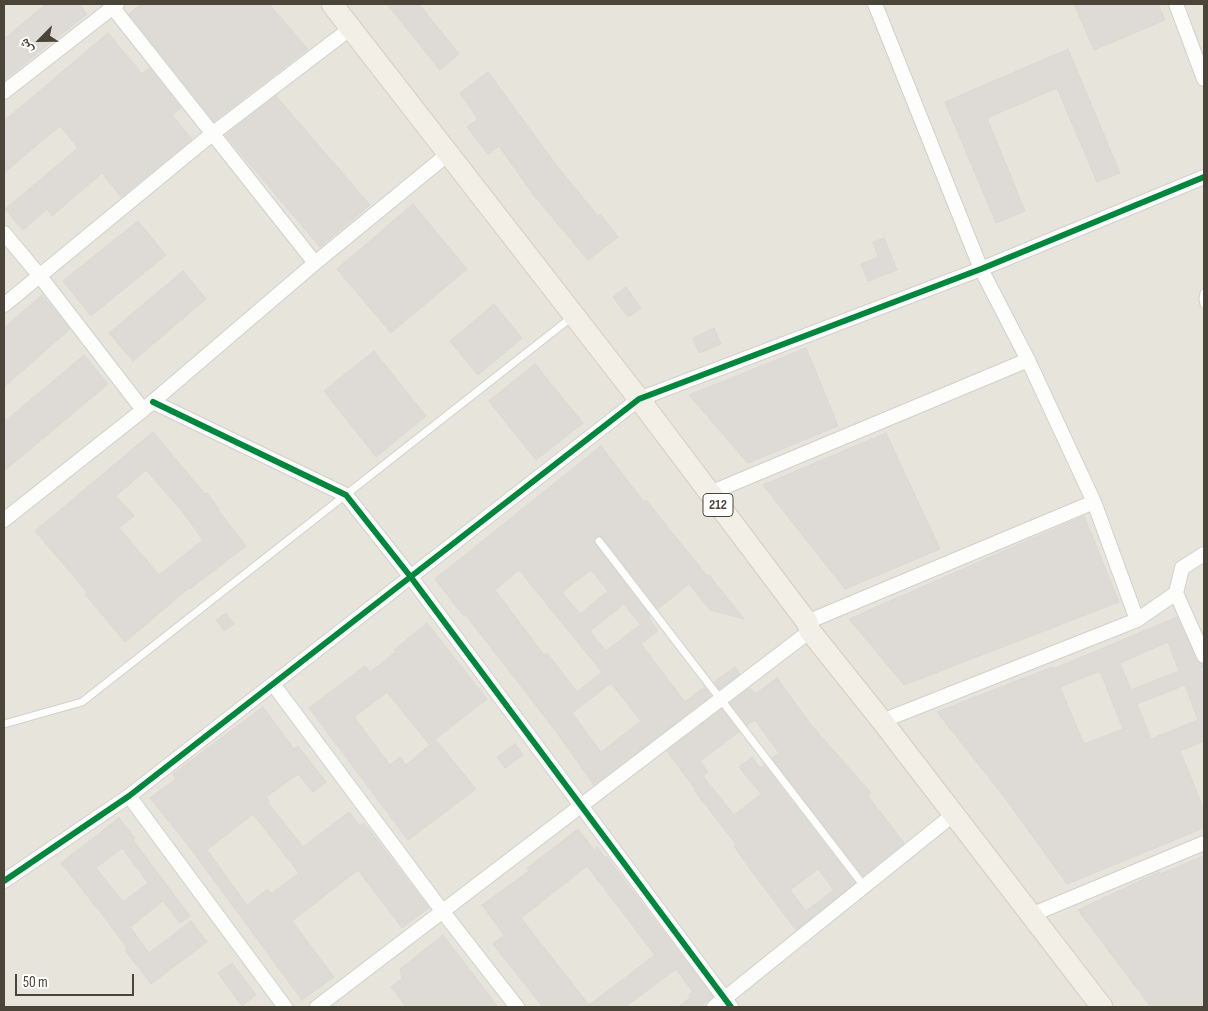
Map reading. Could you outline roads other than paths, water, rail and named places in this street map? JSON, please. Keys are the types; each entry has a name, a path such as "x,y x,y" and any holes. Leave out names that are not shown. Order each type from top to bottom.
{"main road":[{"name":"212","path":"332,4 639,399 808,627 1102,1007"}],"street":[{"path":"875,4 981,269 1028,360 1094,502 1137,620"},
{"path":"1176,4 1204,79"},
{"path":"4,92 113,5 212,134 315,263"},
{"path":"4,305 38,275 212,134 350,28"},
{"path":"4,520 148,406 315,263 448,154"},
{"path":"4,881 129,796 639,399 981,269 1204,176"},
{"path":"4,234 148,406 346,494 410,576 581,806 723,1005 864,886 954,814"},
{"path":"710,494 1028,360"},
{"path":"317,1007 722,699 808,627 1094,502"},
{"path":"1204,554 1182,568 1176,593 1204,656"},
{"path":"882,722 1137,620 1176,593"},
{"path":"273,684 443,912 517,1007"},
{"path":"129,796 285,1007"},
{"path":"1031,915 1204,843"}],"lane":[{"path":"1204,293 1204,304"},
{"path":"4,724 82,702 574,316"},
{"path":"599,541 864,886"}]}
